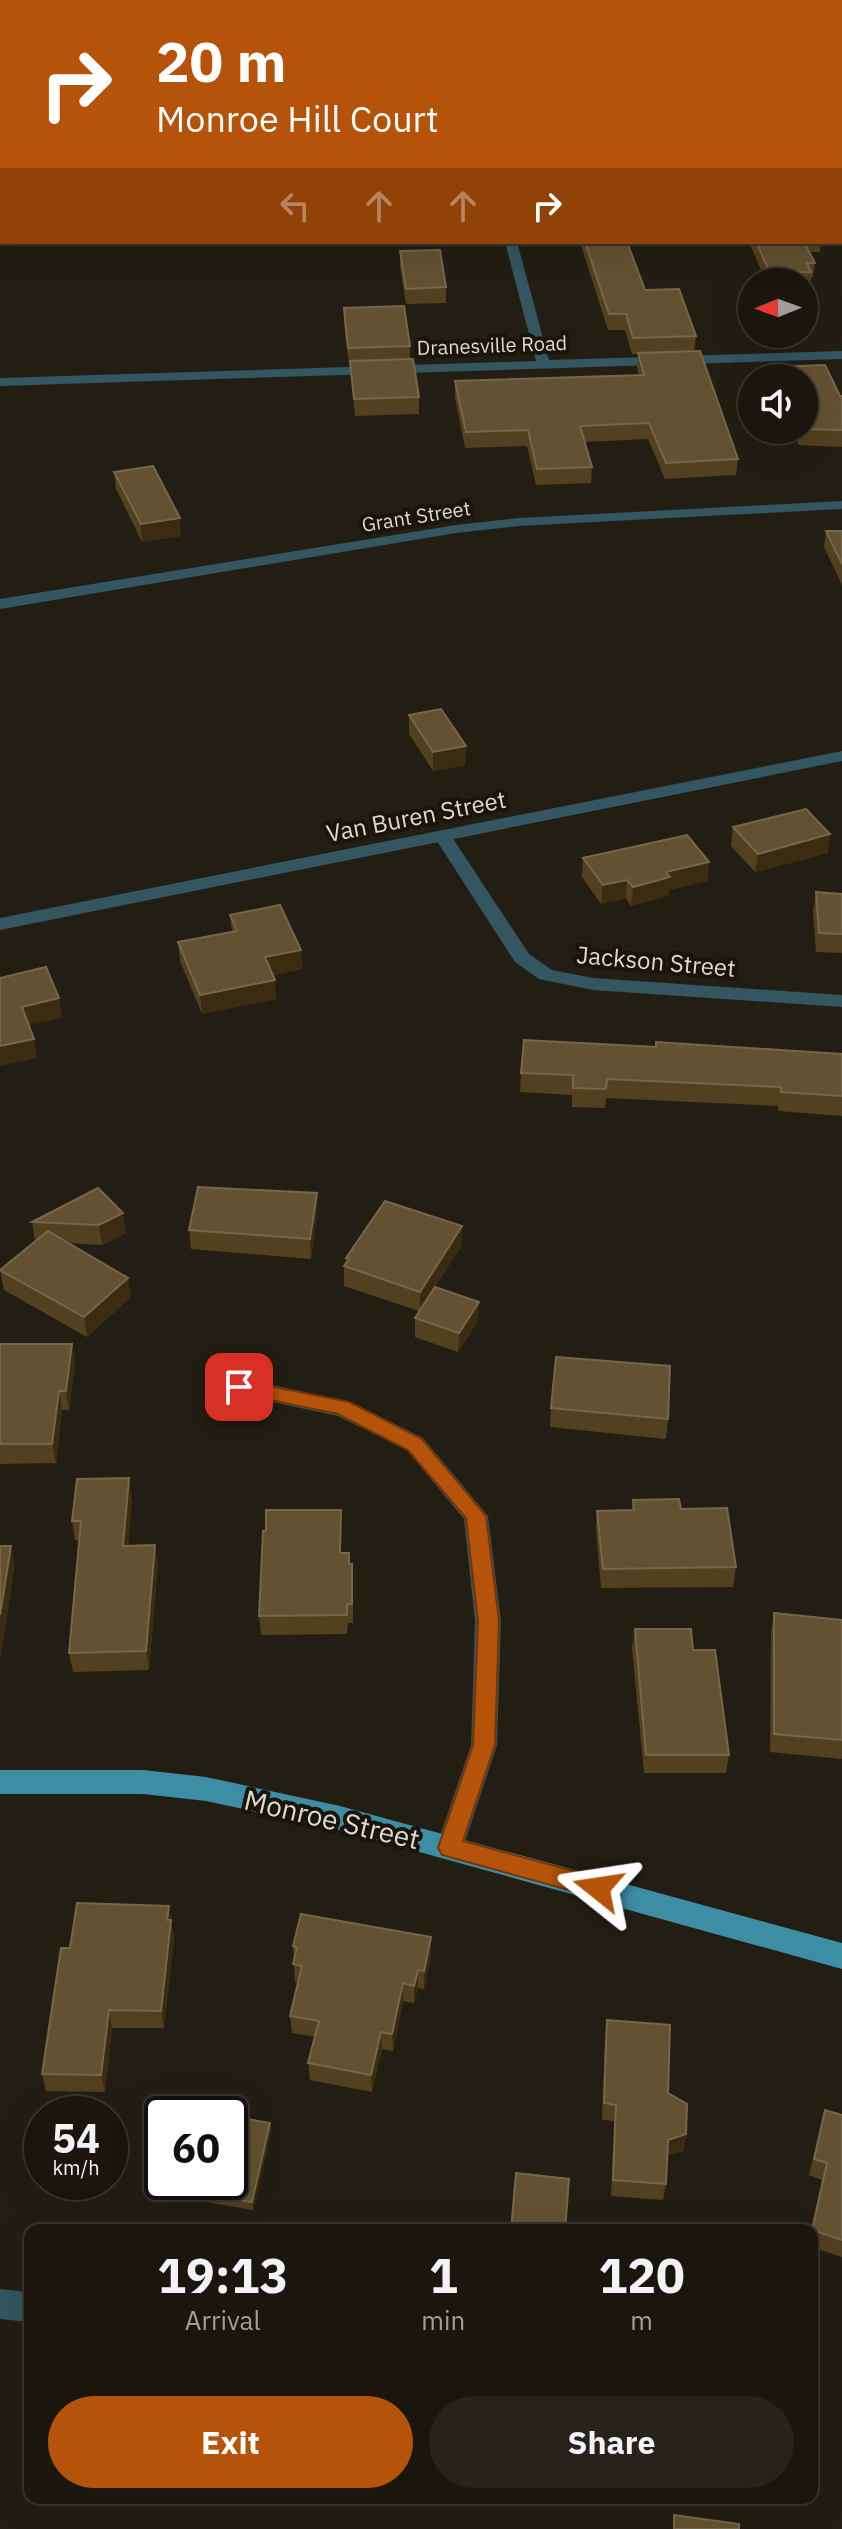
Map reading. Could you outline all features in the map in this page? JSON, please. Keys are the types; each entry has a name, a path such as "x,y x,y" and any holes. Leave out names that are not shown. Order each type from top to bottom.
{"main road":[{"name":"Monroe Street","path":"0,1782 143,1782 206,1789 340,1818 842,1956"}],"street":[{"path":"512,244 543,363"},
{"name":"Dranesville Road","path":"0,382 842,355"},
{"name":"Grant Street","path":"0,604 456,529 519,522 842,505"},
{"name":"Van Buren Street","path":"0,924 842,756"},
{"name":"Jackson Street","path":"442,835 522,958 546,975 593,984 842,1001"},
{"path":"239,1387 343,1408 415,1444 476,1516 488,1621 484,1745 450,1848"}],"lane":[{"path":"0,2304 24,2306"}],"building":[{"path":"586,244 628,244 645,290 679,289 696,336 633,338 626,314 609,314"},
{"path":"757,244 805,244 815,263 807,263 809,268 768,268"},
{"path":"440,250 446,287 406,289 400,251"},
{"path":"404,306 410,346 348,348 344,308"},
{"path":"700,351 738,459 666,463 649,423 580,426 592,467 537,469 528,430 466,432 455,381 644,375 638,353"},
{"path":"413,359 419,397 354,399 350,361"},
{"path":"818,365 825,365 842,396 842,430 818,429"},
{"path":"153,466 180,518 141,524 114,472"},
{"path":"826,531 842,531 842,564"},
{"path":"441,709 466,746 433,752 409,715"},
{"path":"806,809 830,834 758,854 733,827"},
{"path":"687,835 709,862 666,872 670,877 633,887 627,880 603,885 583,858"},
{"path":"816,892 842,894 842,934 819,933"},
{"path":"280,905 301,950 265,957 275,980 200,995 178,942 237,931 230,915"},
{"path":"46,967 59,998 22,1007 34,1039 0,1046 0,978"},
{"path":"524,1040 656,1047 656,1042 842,1054 842,1096 781,1092 781,1087 607,1079 606,1089 573,1088 573,1075 521,1073"},
{"path":"198,1187 317,1193 310,1239 189,1230"},
{"path":"98,1188 123,1213 99,1225 32,1222"},
{"path":"385,1201 462,1226 420,1292 344,1266 349,1259 346,1258"},
{"path":"48,1231 128,1278 84,1317 0,1270"},
{"path":"435,1287 479,1302 459,1333 415,1318"},
{"path":"0,1344 72,1344 66,1391 59,1391 52,1444 0,1444"},
{"path":"556,1357 670,1366 668,1419 551,1408"},
{"path":"129,1478 123,1546 155,1545 146,1651 69,1653 81,1521 72,1521 77,1479"},
{"path":"679,1499 681,1509 727,1508 736,1567 603,1569 597,1511 634,1510 633,1500"},
{"path":"266,1510 341,1510 340,1553 349,1553 349,1564 352,1564 352,1604 347,1604 347,1615 259,1616"},
{"path":"0,1546 11,1546 0,1615"},
{"path":"774,1613 842,1620 842,1740 774,1734"},
{"path":"635,1629 691,1629 693,1650 715,1650 729,1755 646,1755"},
{"path":"77,1903 169,1906 167,1920 171,1920 161,2011 109,2010 101,2075 42,2074 61,1948 70,1948"},
{"path":"301,1914 431,1937 424,1971 418,1970 414,1986 403,1983 392,2034 381,2032 371,2075 308,2063 319,2021 290,2016 302,1966 293,1964 297,1948 293,1946"},
{"path":"607,2020 670,2025 668,2093 687,2104 686,2134 668,2140 666,2184 613,2180 616,2105 604,2103"},
{"path":"825,2110 842,2115 842,2240 818,2232 818,2224 813,2224 827,2163 814,2159"},
{"path":"248,2119 270,2123 252,2202 240,2200 248,2200"},
{"path":"516,2173 569,2179 565,2224 512,2224"},
{"path":"674,2515 739,2524 739,2529 674,2529"}],"route":[{"path":"239,1387 343,1408 415,1444 476,1516 488,1621 484,1745 450,1848 598,1888"}]}
